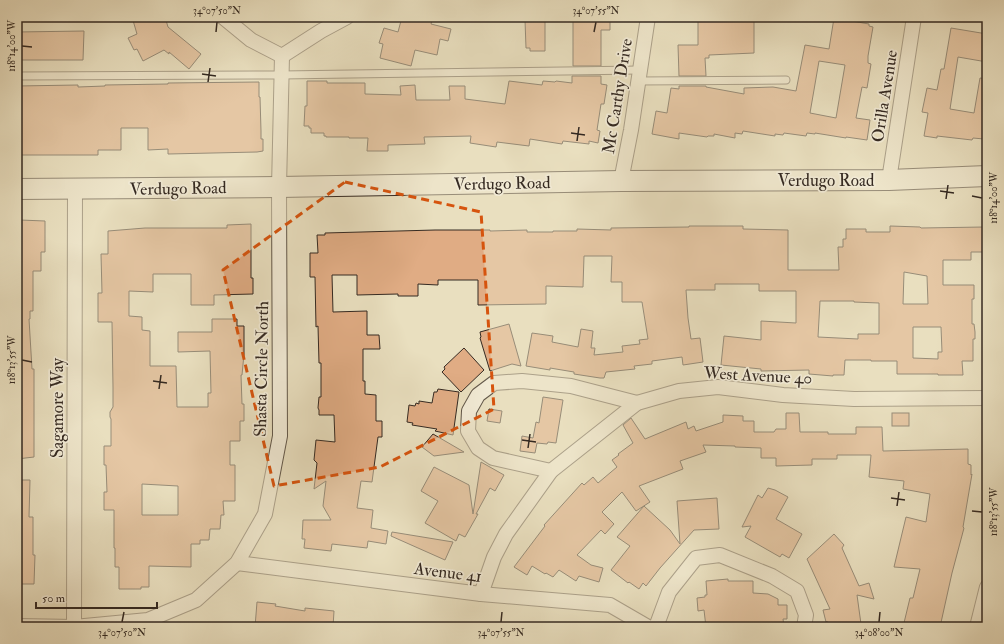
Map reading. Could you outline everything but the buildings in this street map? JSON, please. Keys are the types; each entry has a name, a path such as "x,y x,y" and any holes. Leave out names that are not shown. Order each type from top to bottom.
{"main road":[{"name":"Verdugo Road","path":"17,189 279,187 621,181 889,180 987,176"}],"street":[{"path":"224,17 250,40 282,56 346,17"},
{"name":"Mc Carthy Drive","path":"621,181 631,130 648,17"},
{"name":"Orilla Avenue","path":"889,180 914,17"},
{"name":"Shasta Circle North","path":"17,626 74,627 148,620 196,600 237,563 265,514 280,436 279,187 282,56"},
{"name":"Sagamore Way","path":"74,627 75,189"},
{"path":"551,471 494,458 478,448 468,430 468,411 478,395 494,383 522,381 571,386 637,403"},
{"name":"West Avenue 40","path":"481,594 494,556 506,534 551,471 637,403 679,391 718,387 783,395 854,399 987,398"},
{"path":"656,627 669,592 696,558 720,555 772,576 797,591 806,615 804,627"},
{"name":"Avenue 41","path":"237,563 481,594 610,605 648,627"},
{"path":"977,627 987,588"}],"lane":[{"path":"17,76 281,74 639,76 786,80"}],"highlighted area":[{"path":"345,182 481,212 494,409 380,467 274,486 223,270"}]}
